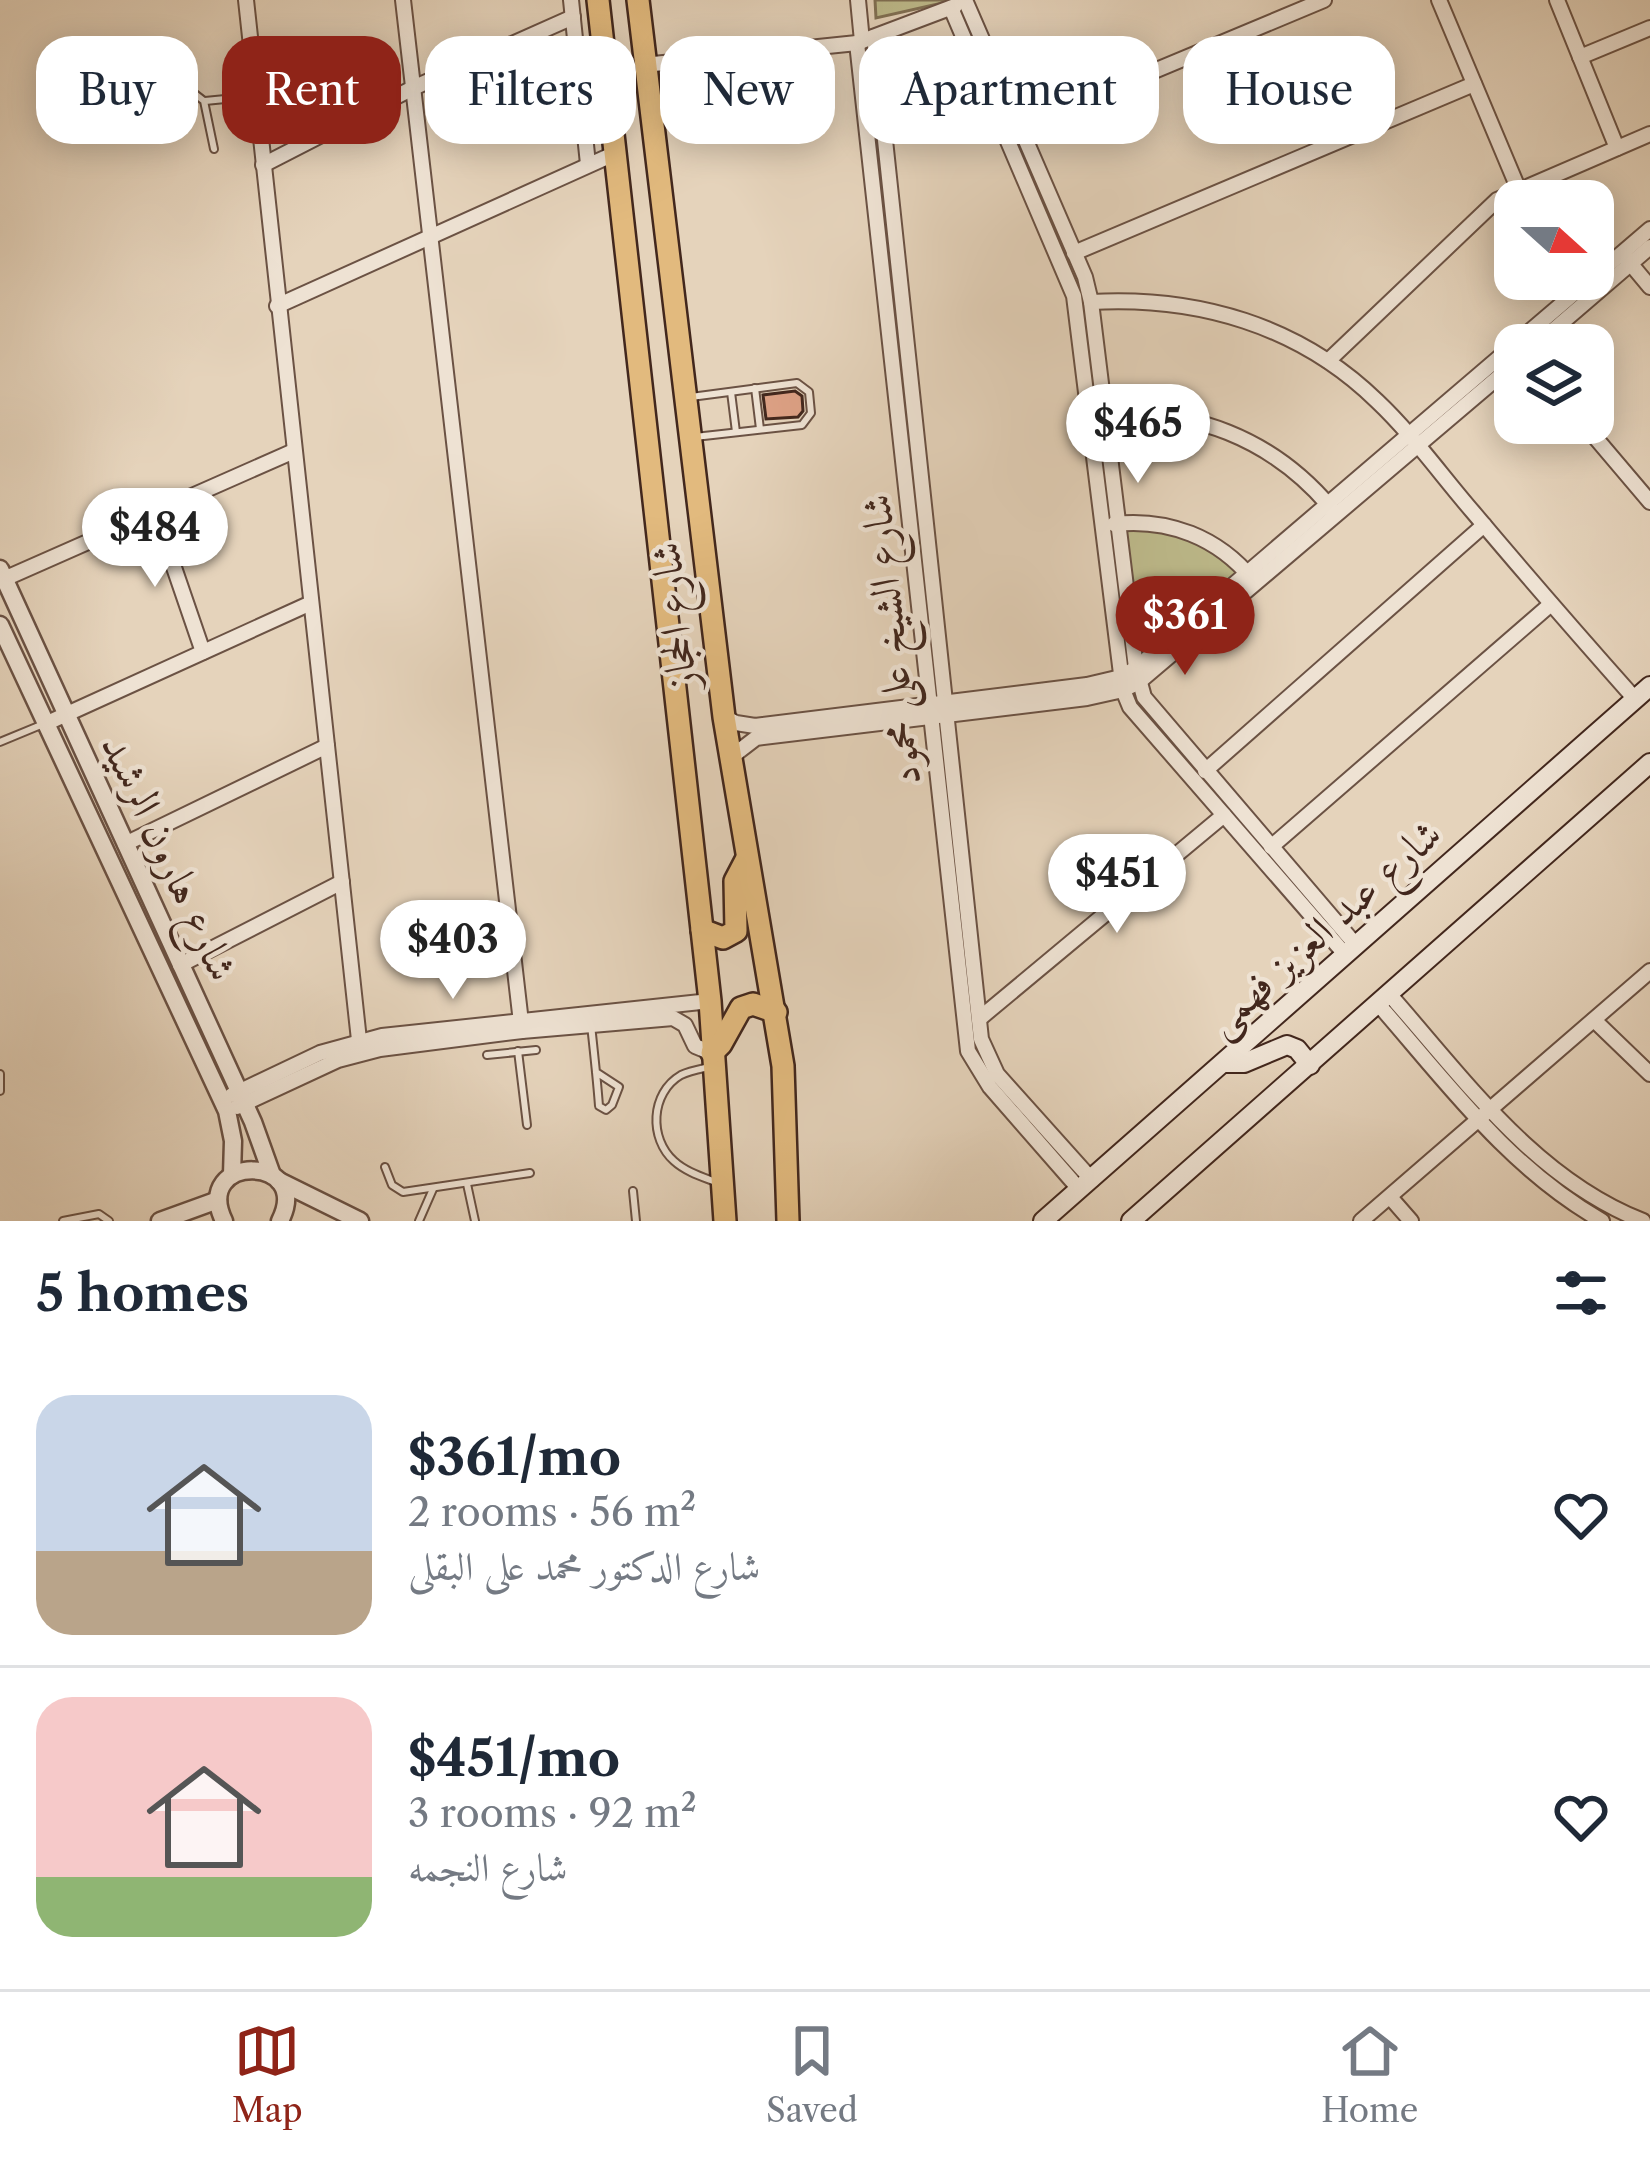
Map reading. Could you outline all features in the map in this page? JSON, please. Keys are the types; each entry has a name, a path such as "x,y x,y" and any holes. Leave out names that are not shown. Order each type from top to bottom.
{"main road":[{"name":"شارع الحجاز","path":"598,0 703,930 725,1221"},
{"name":"شارع الحجاز","path":"638,0 724,717 776,1012 787,1121 788,1221"},
{"name":"شارع عبد العزيز فهمى","path":"1043,1221 1642,693"},
{"path":"1131,1221 1650,763"},
{"path":"703,930 723,938 736,931 735,881 746,860"},
{"path":"713,1059 741,1007 753,1004 776,1012"},
{"path":"1225,1063 1244,1063 1287,1045 1310,1065"}],"street":[{"path":"245,0 249,36"},
{"path":"403,0 521,1025"},
{"path":"571,0 588,164"},
{"name":"شارع الشيخ على محمود","path":"858,0 863,36"},
{"path":"1159,69 1324,0"},
{"path":"1439,0 1515,180"},
{"path":"1557,0 1617,148"},
{"path":"874,36 963,2"},
{"path":"963,2 979,36"},
{"path":"963,2 1074,296 1098,417"},
{"path":"262,165 412,88 573,17"},
{"path":"1580,57 1650,28"},
{"path":"644,64 859,41"},
{"path":"1074,253 1474,84"},
{"path":"1538,180 1650,134"},
{"path":"260,144 359,1040"},
{"name":"شارع الشيخ على محمود","path":"876,144 938,708 982,1039 997,1074 1086,1185"},
{"path":"1027,144 1091,302 1122,684 1130,706 1349,948"},
{"path":"277,306 616,153"},
{"path":"1328,361 1494,205"},
{"path":"1558,324 1626,259 1650,229"},
{"path":"1614,266 1650,247"},
{"path":"1626,259 1650,287"},
{"path":"1091,302 1127,300 1197,307 1265,327 1328,361 1379,403 1551,604 1642,693"},
{"path":"1540,324 1567,300"},
{"path":"730,758 756,738 1087,685 1122,684 1413,441 1494,365"},
{"path":"1413,441 1494,379"},
{"path":"1098,417 1132,413 1188,418 1241,436 1288,465 1332,510"},
{"path":"1601,444 1650,502"},
{"path":"2,574 294,452"},
{"path":"154,512 203,652"},
{"path":"1110,524 1179,528 1216,546 1252,578"},
{"path":"1110,524 1137,675 1153,710 1349,948"},
{"path":"1205,771 1484,525"},
{"name":"شارع هارون الرشيد","path":"2,574 242,1097 286,1203 280,1221"},
{"path":"45,724 311,603"},
{"path":"1271,848 1551,604"},
{"name":"شارع هارون الرشيد","path":"0,625 224,1106 233,1141 232,1175"},
{"path":"724,717 755,726 938,708"},
{"name":"شارع الشيخ على محمود","path":"938,708 968,1051 990,1087 1086,1185"},
{"path":"124,844 327,746"},
{"path":"979,1019 1224,815"},
{"path":"180,965 342,882"},
{"path":"1361,1221 1650,971"},
{"path":"1384,1000 1545,1183 1603,1221"},
{"path":"224,1106 320,1053 359,1040 710,1001"},
{"path":"242,1097 358,1054 521,1025 673,1018 685,1025 695,1046 713,1059"},
{"path":"1594,1020 1650,1074"},
{"path":"1485,1115 1590,1195 1643,1221"},
{"path":"160,1221 218,1200 232,1175 252,1168 360,1221"},
{"path":"1390,1197 1411,1221"},
{"path":"218,1200 224,1221"}],"lane":[{"path":"198,96 204,101 214,149"},
{"path":"204,101 222,99"},
{"path":"688,398 797,383 809,392 811,413 806,423 691,437"},
{"path":"755,388 760,430"},
{"path":"731,392 736,432"},
{"path":"0,742 45,724"},
{"path":"521,1025 527,1125"},
{"path":"591,1025 599,1106 606,1110 619,1087 596,1072"},
{"path":"488,1054 536,1050"},
{"path":"713,1059 670,1085 661,1097 656,1127 660,1142 678,1165 722,1184"},
{"path":"0,1075 0,1091"},
{"path":"385,1167 397,1190 410,1192 530,1173"},
{"path":"467,1184 475,1221"},
{"path":"419,1221 433,1189"},
{"path":"633,1191 636,1221"},
{"path":"62,1221 99,1214 109,1221"}],"shaded area":[{"path":"875,0 951,0 951,1 876,18"},
{"path":"1118,523 1179,528 1248,572 1136,668"}],"building":[{"path":"795,391 802,396 803,411 798,417 766,419 763,395"}]}
